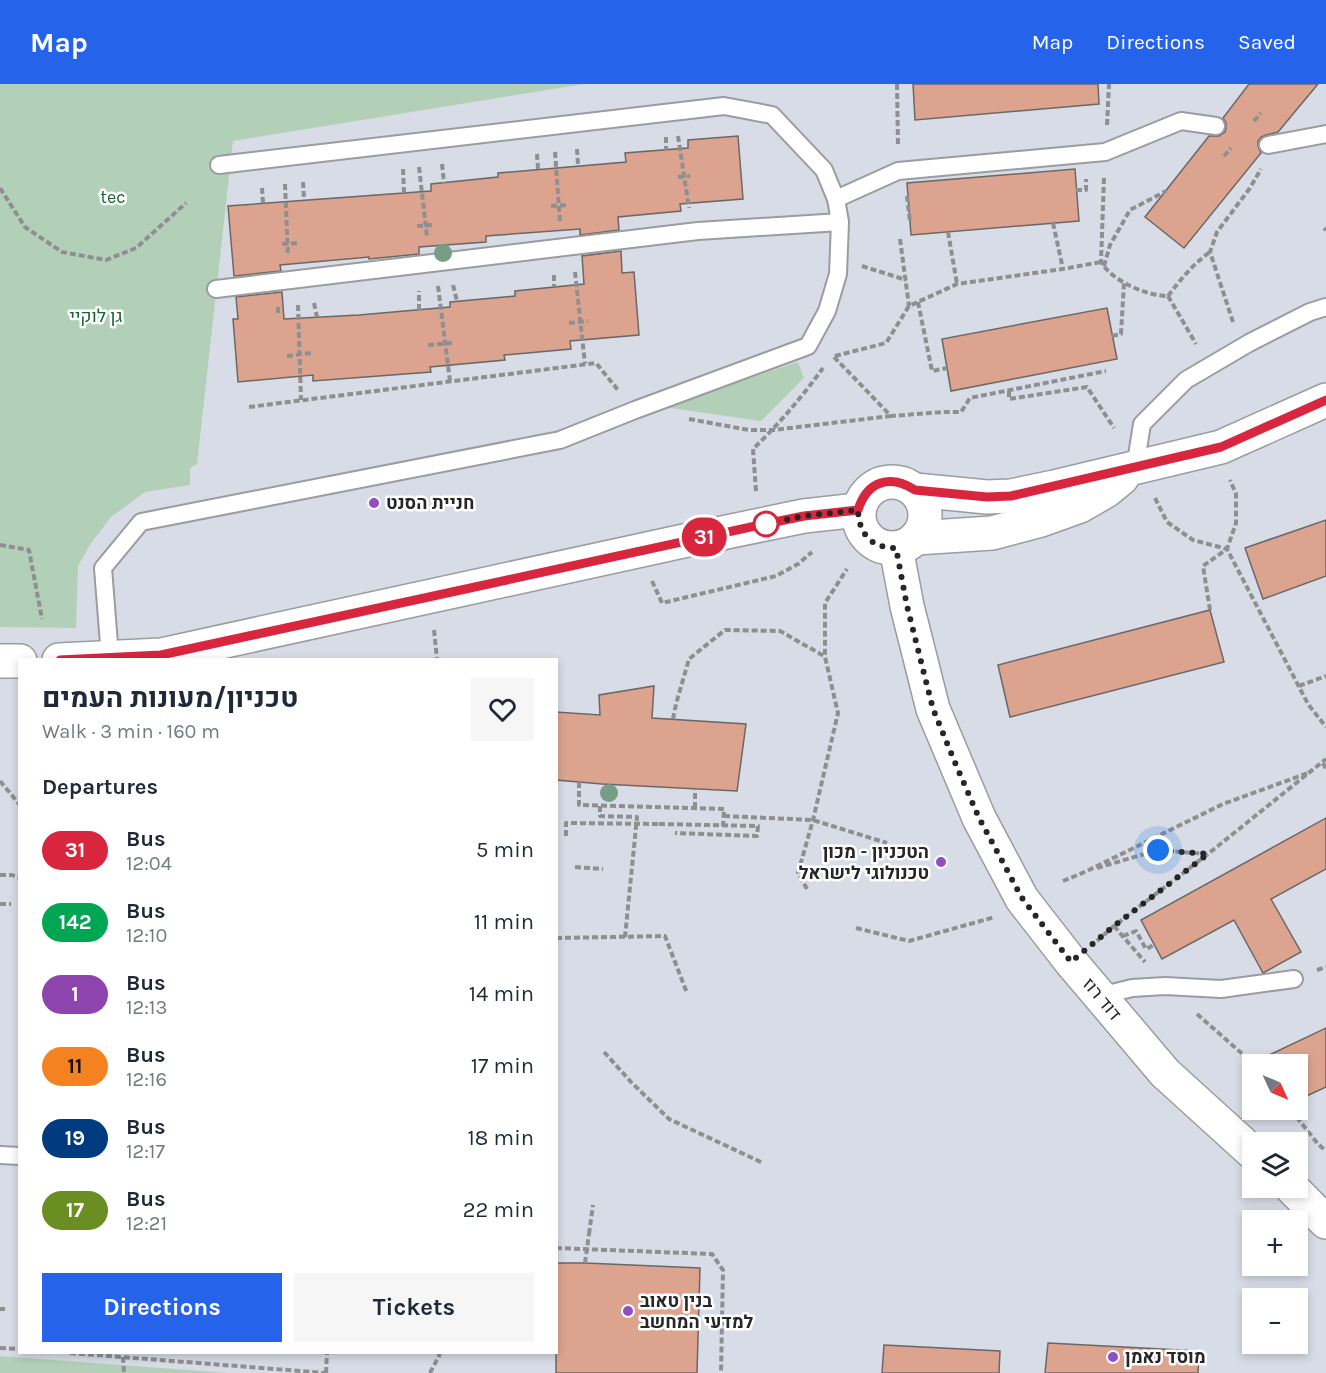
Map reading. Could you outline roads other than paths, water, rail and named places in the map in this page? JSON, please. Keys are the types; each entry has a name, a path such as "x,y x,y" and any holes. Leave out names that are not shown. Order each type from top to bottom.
{"street":[{"path":"915,490 987,497 1011,496 1221,447 1326,400"},
{"path":"906,543 922,529 925,507 921,498 915,490 896,481 886,481 876,485 861,500 858,510 859,520 868,538 886,548 906,543 992,533 1041,520 1080,506 1106,491 1135,468"},
{"path":"92,658 161,655 804,516 858,510"},
{"name":"דוד רוז","path":"906,543 907,606 933,709 979,818 1022,898 1071,962 1166,1073 1242,1143"},
{"path":"0,661 18,661"},
{"path":"1302,1198 1326,1222"}],"lane":[{"path":"109,657 103,568 141,522 560,440 808,346 827,311 838,274 840,222 836,199 824,170 772,115 724,106 219,165"},
{"path":"836,199 898,171 1105,152 1181,121 1216,126"},
{"path":"1267,153 1326,134"},
{"path":"216,289 698,231 840,222"},
{"path":"1135,468 1142,424 1186,380 1249,343 1310,312 1326,307"},
{"path":"1100,996 1132,988 1165,986 1221,989 1294,979"},
{"path":"0,1155 18,1156"}],"place":[{"name":"חניית הסנט","path":"374,503"},
{"name":"הטכניון - מכון טכנולוגי לישראל","path":"941,862"},
{"name":"בנין טאוב למדעי המחשב","path":"628,1311"},
{"name":"מוסד נאמן","path":"1113,1357"}],"park label":[{"name":"tec","path":"113,197"},
{"name":"גן לוקיי","path":"96,316"}]}
